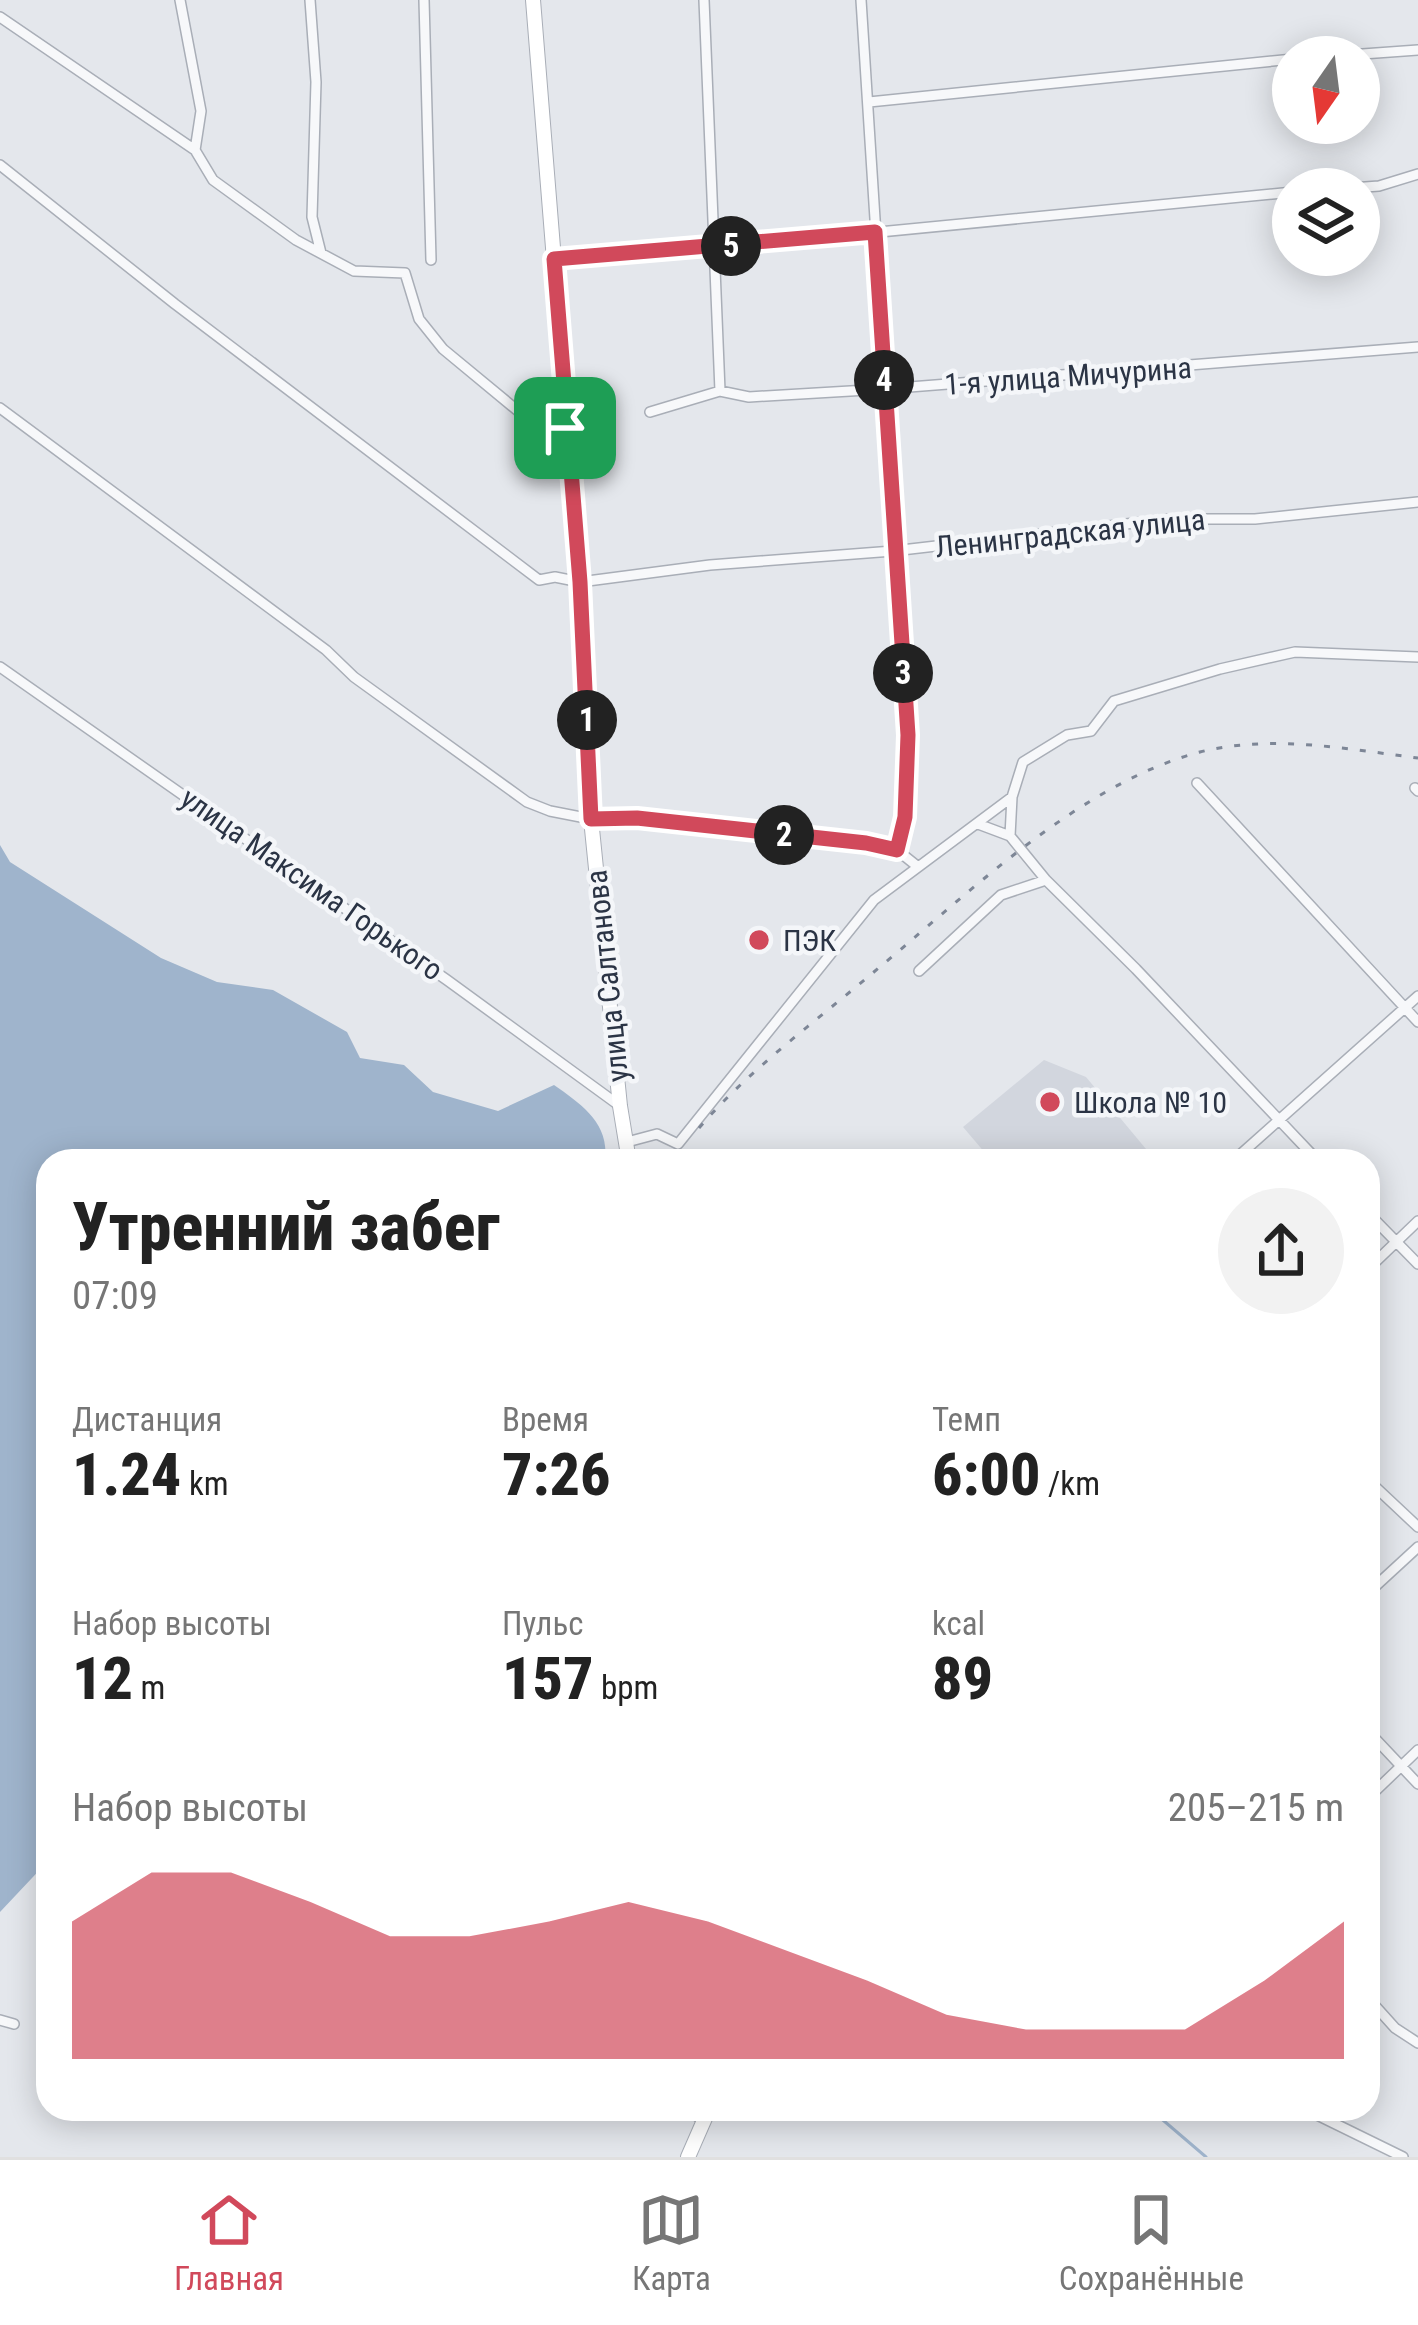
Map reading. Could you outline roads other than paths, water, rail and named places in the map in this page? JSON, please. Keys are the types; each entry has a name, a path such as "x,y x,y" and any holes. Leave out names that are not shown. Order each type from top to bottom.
{"main road":[{"name":"улица Салтанова","path":"532,0 580,582 591,819 628,1149"},
{"path":"688,2157 704,2121"}],"street":[{"path":"180,0 201,111 195,150"},
{"path":"310,0 316,82 312,217 321,254"},
{"path":"424,0 431,260"},
{"path":"704,0 720,391"},
{"path":"861,0 908,735 905,817 897,850"},
{"path":"0,17 195,150 213,180 296,239 354,272 405,273 419,319 443,349 541,430 565,428"},
{"path":"1380,53 1418,50"},
{"path":"868,102 1272,61"},
{"name":"Ленинградская улица","path":"0,165 539,580 556,577 580,582 1169,519 1255,519 1418,502"},
{"path":"1380,186 1418,174"},
{"path":"554,259 1272,194"},
{"path":"296,239 312,217"},
{"name":"1-я улица Мичурина","path":"650,412 720,391 749,397 884,389 1418,347"},
{"path":"0,408 527,802 591,819 637,818 866,843 897,850 917,866"},
{"path":"1010,836 1012,797 1023,762 1067,735 1091,731 1114,701 1295,652 1418,657"},
{"name":"улица Максима Горького","path":"0,667 620,1106"},
{"path":"1197,783 1418,1022"},
{"path":"627,1142 657,1134 678,1144 874,900 1012,797"},
{"path":"978,824 1010,836 1046,880 1306,1149"},
{"path":"919,971 1001,895 1046,880"},
{"path":"1247,1149 1418,996"},
{"path":"1380,1258 1418,1221"},
{"path":"1380,1225 1418,1264"},
{"path":"1380,1491 1418,1527"},
{"path":"1380,1582 1418,1547"},
{"path":"1380,1744 1418,1784"},
{"path":"1380,1787 1418,1750"},
{"path":"1380,2012 1418,2043"},
{"path":"0,2020 14,2024"},
{"path":"1330,2121 1403,2157"}],"water":[{"path":"0,845 10,862 161,958 217,982 273,990 347,1032 360,1058 404,1065 433,1092 498,1111 554,1085 592,1116 605,1149 36,1149 36,1874 0,1912"}],"waterway":[{"path":"1164,2121 1206,2157"}],"railway":[{"path":"699,1128 759,1068 984,879 1110,789 1200,752 1254,744 1309,745 1418,758"}],"place":[{"name":"ПЭК","path":"759,940"},
{"name":"Школа № 10","path":"1050,1102"}]}
